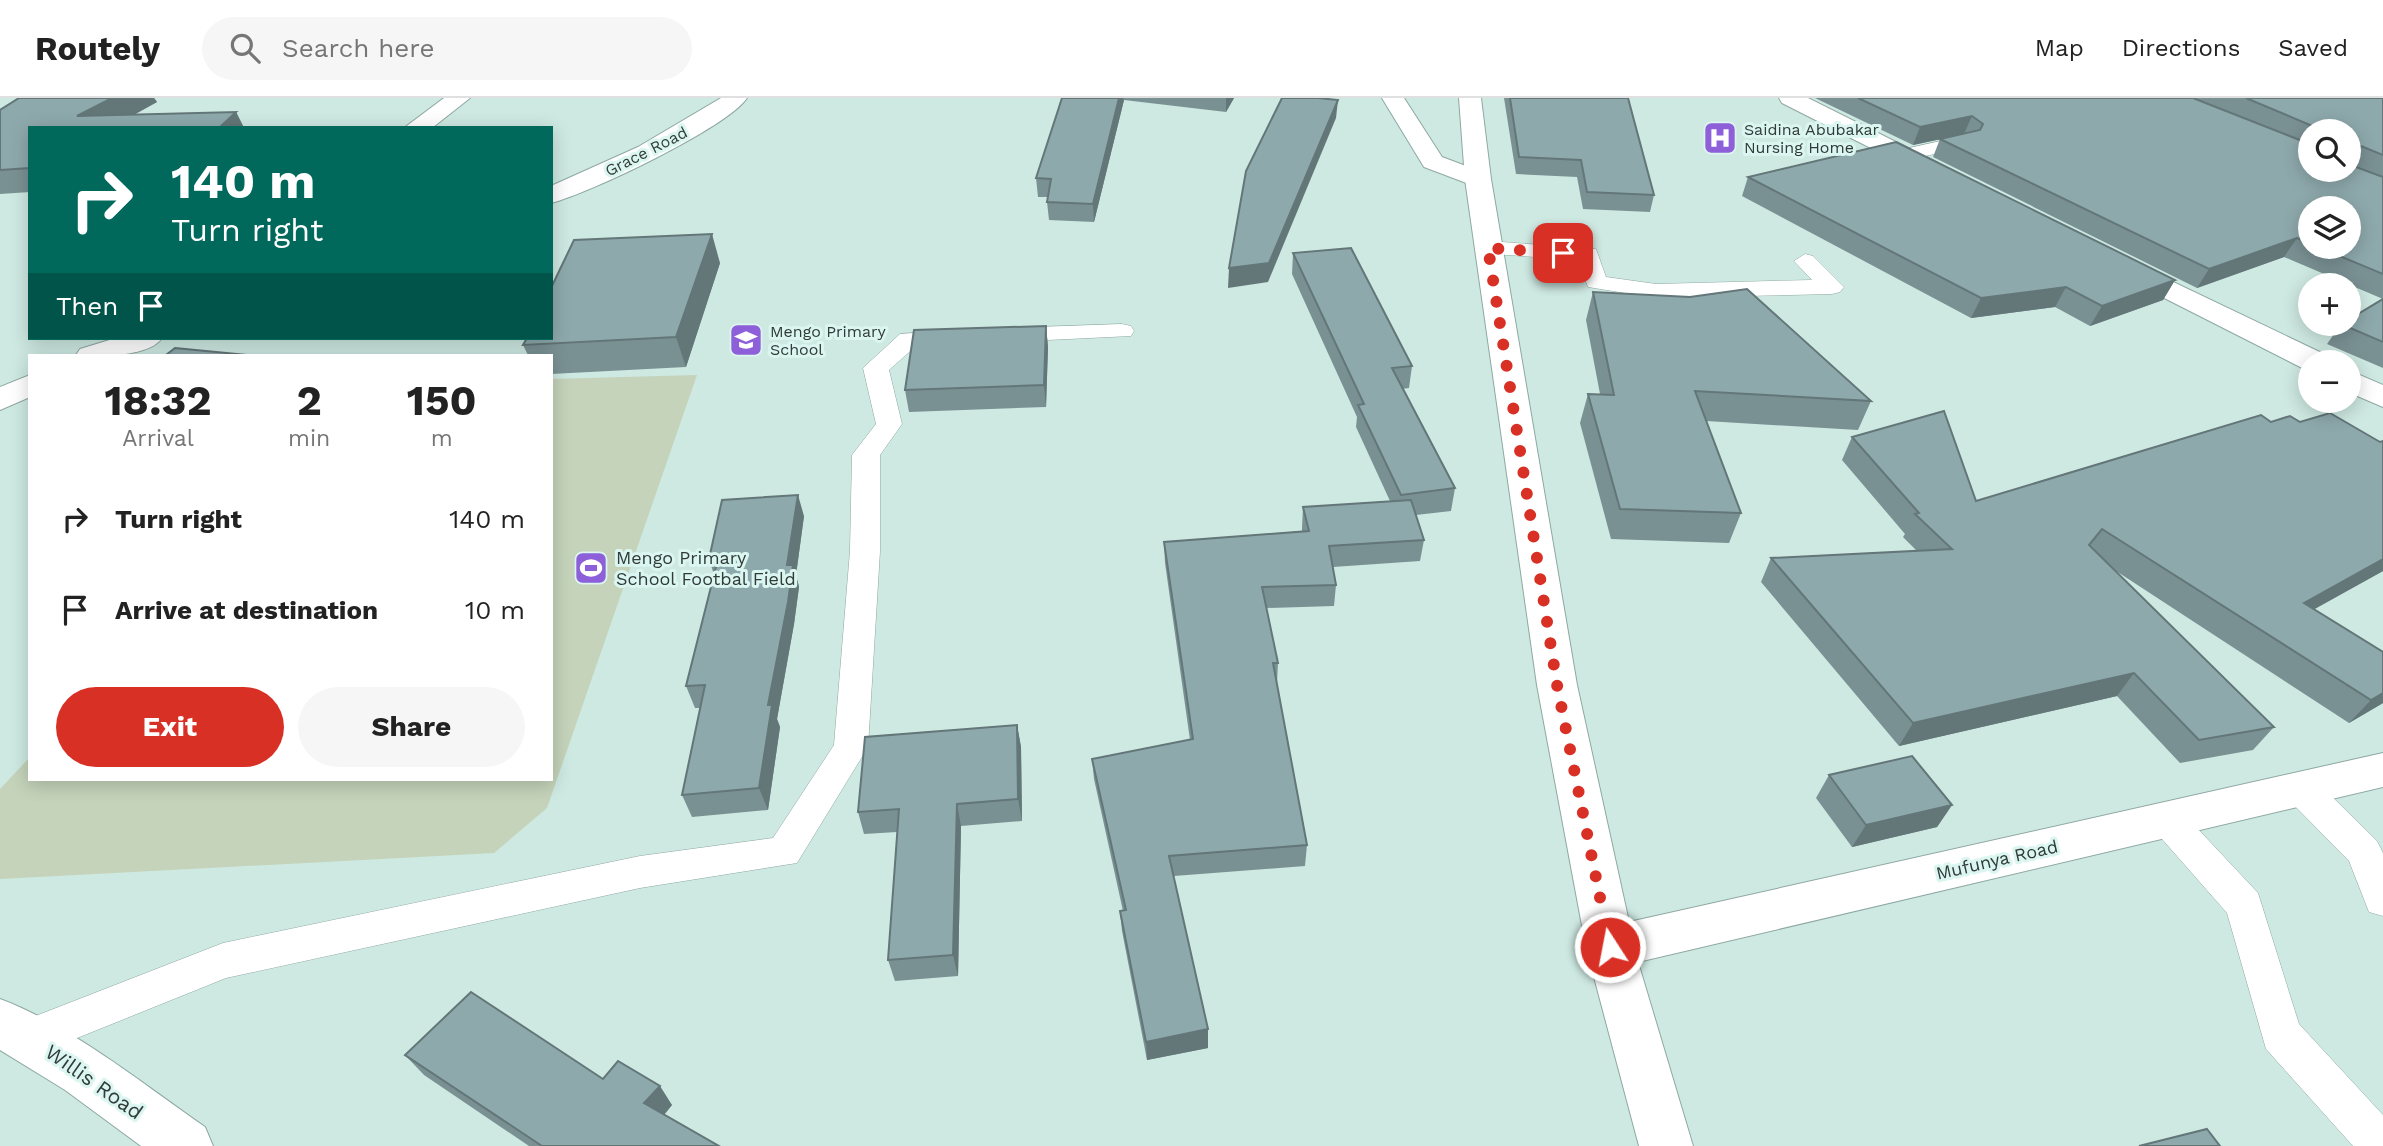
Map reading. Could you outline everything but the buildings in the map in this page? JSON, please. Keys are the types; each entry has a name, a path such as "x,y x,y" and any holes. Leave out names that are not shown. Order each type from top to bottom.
{"street":[{"path":"419,126 459,98"},
{"name":"Grace Road","path":"553,194 615,169 685,133 736,98"},
{"path":"1393,98 1433,162 1478,179"},
{"path":"1470,98 1488,248 1557,685 1610,947 1666,1146"},
{"path":"1790,98 1953,180"},
{"path":"2102,255 2298,353"},
{"path":"81,354 103,340"},
{"path":"94,354 140,340"},
{"path":"0,400 28,385"},
{"path":"2361,386 2383,397"},
{"name":"Mufunya Road","path":"1610,947 2383,770"},
{"name":"Willis Road","path":"15,1030 186,1146"}],"lane":[{"path":"1903,155 1963,142"},
{"path":"1488,248 1588,254 1596,282 1656,291 1832,287 1805,261"},
{"path":"15,1030 223,961 640,872 784,852 851,747 865,551 866,455 889,424 876,369 909,339 1122,331"},
{"path":"2302,790 2364,852 2383,901"},
{"path":"2168,821 2244,905 2281,1035 2382,1146"}],"green space":[{"name":"Mengo Primary School Footbal Field","path":"697,375 547,808 494,853 0,879 0,789 28,759 28,781 553,781 553,379"}],"place":[{"name":"Saidina Abubakar Nursing Home","path":"1720,138"},
{"name":"Mengo Primary School","path":"746,340"},
{"name":"Mengo Primary School Footbal Field","path":"591,568"}],"route":[{"path":"1563,253 1488,248 1557,685 1610,947"}]}
